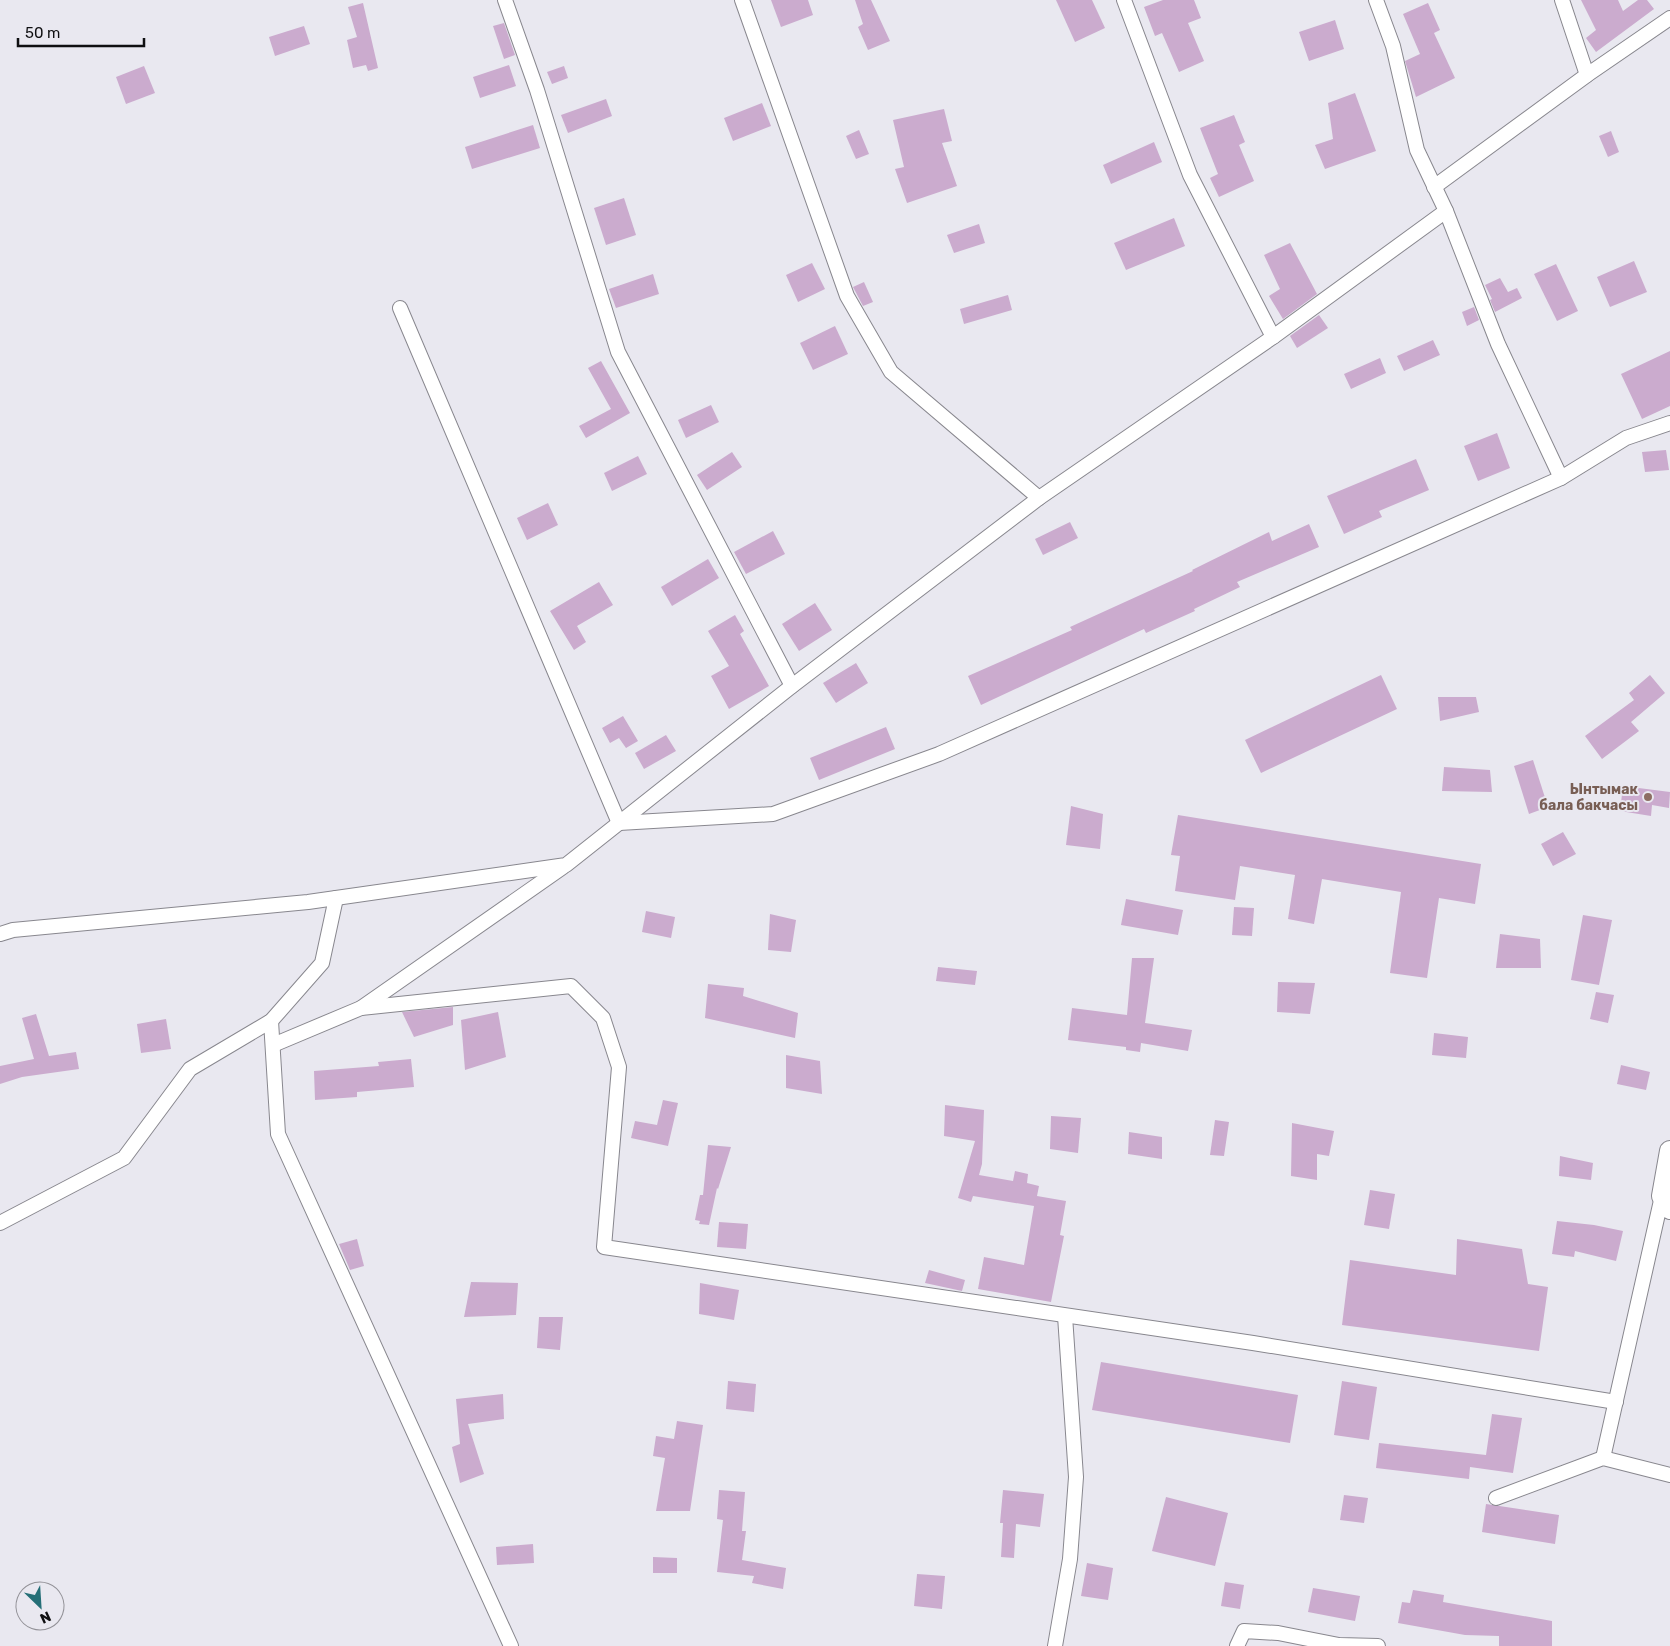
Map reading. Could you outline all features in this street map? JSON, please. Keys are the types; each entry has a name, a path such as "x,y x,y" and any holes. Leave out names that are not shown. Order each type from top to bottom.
{"street":[{"path":"505,0 537,90 618,352 792,686"},
{"path":"742,0 847,296 891,372 1039,498"},
{"path":"1124,0 1190,175 1273,337"},
{"path":"1376,0 1393,46 1417,150 1446,212 1498,344 1560,478"},
{"path":"1562,0 1587,75"},
{"path":"1434,186 1587,75 1670,19"},
{"path":"273,1045 361,1008 566,864 792,686 1039,498 1273,337 1446,212"},
{"path":"400,308 619,823"},
{"path":"619,823 773,814 939,754 1560,478 1626,438 1670,424"},
{"path":"0,934 14,930 336,898 566,864"},
{"path":"0,1223 124,1158 190,1070 271,1021 322,963 336,898"},
{"path":"361,1008 571,986 603,1018 619,1067 604,1247 1253,1343 1616,1402"},
{"path":"271,1021 278,1134 511,1646"},
{"path":"1603,1458 1666,1202 1670,1151"},
{"path":"1055,1646 1070,1559 1076,1476 1064,1316"},
{"path":"1496,1498 1603,1458 1670,1475"},
{"path":"1237,1646 1244,1631 1278,1633 1339,1645 1378,1646"}],"building":[{"path":"771,0 808,0 813,15 781,27"},
{"path":"855,0 871,0 890,41 868,50 858,27 863,24"},
{"path":"1056,0 1092,0 1105,28 1075,42"},
{"path":"1163,0 1194,0 1201,18 1188,23 1204,61 1179,72 1162,33 1155,36 1144,7"},
{"path":"1581,0 1618,0 1623,11 1638,0 1647,0 1654,9 1596,52 1586,38 1596,30"},
{"path":"363,3 378,68 368,71 366,65 353,68 347,40 357,37 348,7"},
{"path":"1428,3 1440,30 1434,33 1455,78 1416,97 1405,61 1420,54 1403,14"},
{"path":"1335,20 1344,49 1309,61 1299,32"},
{"path":"504,23 515,55 504,59 493,26"},
{"path":"304,26 310,44 275,56 269,37"},
{"path":"509,65 516,86 480,98 473,77"},
{"path":"144,66 155,93 126,104 116,77"},
{"path":"564,66 568,78 552,84 547,72"},
{"path":"1355,93 1376,151 1325,169 1315,145 1333,139 1328,103"},
{"path":"606,99 612,116 568,133 561,115"},
{"path":"762,103 771,126 733,141 724,118"},
{"path":"944,109 952,141 942,143 957,186 907,203 895,169 904,167 893,120"},
{"path":"1234,115 1245,142 1239,145 1254,181 1219,197 1210,178 1218,174 1200,128"},
{"path":"533,125 540,148 472,169 465,147"},
{"path":"859,130 869,154 856,159 846,136"},
{"path":"1611,131 1619,152 1608,157 1599,136"},
{"path":"1154,142 1162,162 1111,184 1103,165"},
{"path":"624,198 636,235 606,245 594,208"},
{"path":"1174,218 1185,246 1126,270 1114,243"},
{"path":"979,224 985,243 954,253 947,235"},
{"path":"1290,243 1317,294 1283,319 1269,296 1280,289 1264,255"},
{"path":"1634,261 1647,292 1610,307 1597,277"},
{"path":"812,263 825,289 798,302 786,275"},
{"path":"1556,264 1578,311 1557,321 1534,274"},
{"path":"653,274 659,294 616,308 609,289"},
{"path":"1500,278 1508,292 1517,288 1522,298 1495,312 1490,300 1492,299 1485,285"},
{"path":"864,282 873,302 863,306 853,287"},
{"path":"1008,295 1012,310 964,324 960,309"},
{"path":"1474,307 1479,320 1467,326 1462,312"},
{"path":"1319,315 1328,328 1297,348 1290,336"},
{"path":"835,326 848,354 813,370 800,343"},
{"path":"1433,340 1440,355 1404,371 1397,356"},
{"path":"1670,351 1670,406 1642,419 1621,374"},
{"path":"1380,358 1386,373 1351,389 1344,374"},
{"path":"601,361 630,413 586,438 579,426 611,409 588,368"},
{"path":"711,405 719,422 686,438 678,420"},
{"path":"1497,433 1510,468 1478,481 1464,446"},
{"path":"1666,450 1669,470 1645,472 1642,452"},
{"path":"732,452 742,467 707,490 697,475"},
{"path":"638,456 647,474 612,491 604,473"},
{"path":"1416,459 1429,490 1379,511 1382,517 1344,534 1327,496"},
{"path":"548,503 558,525 527,540 517,518"},
{"path":"1070,522 1078,538 1043,555 1035,539"},
{"path":"1309,524 1319,547 1237,582 1240,587 1194,609 1195,611 1146,633 1144,629 981,705 968,676 1072,630 1070,627 1193,571 1269,532 1272,541"},
{"path":"773,531 785,554 746,574 734,552"},
{"path":"708,559 719,578 672,606 661,587"},
{"path":"599,582 613,605 577,626 586,642 574,650 550,611"},
{"path":"815,603 832,630 799,651 782,624"},
{"path":"735,615 744,631 740,634 769,686 729,709 711,676 729,666 708,631"},
{"path":"856,663 868,683 836,703 823,683"},
{"path":"1381,675 1397,709 1261,773 1245,740"},
{"path":"1650,675 1665,693 1631,722 1639,731 1602,759 1585,736 1634,700 1629,693"},
{"path":"1438,697 1476,697 1479,712 1440,721"},
{"path":"623,716 638,741 626,748 619,738 610,743 602,728"},
{"path":"886,727 895,749 819,780 810,758"},
{"path":"666,735 676,751 644,769 635,753"},
{"path":"1533,760 1548,807 1529,814 1514,766"},
{"path":"1444,767 1490,770 1492,792 1442,791"},
{"path":"1623,786 1670,792 1669,808 1652,805 1651,816 1620,811"},
{"path":"1071,806 1103,814 1100,849 1066,845"},
{"path":"1178,815 1481,864 1475,904 1439,898 1427,978 1390,973 1401,892 1322,879 1314,924 1288,919 1295,875 1240,866 1235,900 1175,891 1180,856 1171,855"},
{"path":"1563,832 1576,854 1553,866 1541,844"},
{"path":"1126,899 1183,910 1178,935 1121,925"},
{"path":"1234,907 1254,908 1252,936 1232,935"},
{"path":"646,911 675,917 671,938 642,932"},
{"path":"770,914 796,920 791,952 768,950"},
{"path":"1583,915 1612,920 1599,985 1571,980"},
{"path":"1500,934 1540,939 1541,968 1496,968"},
{"path":"1132,958 1154,958 1145,1023 1192,1030 1188,1051 1141,1043 1140,1052 1126,1050 1126,1047 1068,1040 1072,1008 1127,1015"},
{"path":"938,967 977,971 975,985 936,981"},
{"path":"1278,982 1315,983 1310,1014 1277,1012"},
{"path":"708,984 744,988 743,996 798,1013 795,1038 705,1018"},
{"path":"1596,992 1614,995 1608,1023 1590,1019"},
{"path":"453,1007 453,1025 414,1037 402,1012"},
{"path":"498,1012 506,1057 465,1070 461,1020"},
{"path":"36,1014 49,1056 76,1052 79,1069 22,1077 0,1084 0,1066 34,1059 22,1018"},
{"path":"166,1019 171,1049 141,1053 137,1024"},
{"path":"1434,1033 1468,1037 1466,1058 1432,1055"},
{"path":"786,1055 820,1061 822,1094 786,1088"},
{"path":"411,1059 414,1087 357,1092 357,1097 315,1100 314,1071 379,1066 378,1062"},
{"path":"1621,1065 1650,1072 1646,1090 1617,1084"},
{"path":"663,1100 678,1103 668,1146 631,1138 635,1121 657,1125"},
{"path":"945,1105 984,1110 982,1164 979,1175 1013,1181 1015,1171 1028,1174 1027,1183 1039,1186 1037,1196 1066,1201 1060,1235 1064,1236 1051,1302 978,1289 984,1257 1024,1265 1034,1206 973,1196 971,1202 958,1198 975,1141 944,1136"},
{"path":"1051,1116 1081,1118 1078,1153 1050,1149"},
{"path":"1215,1120 1229,1122 1224,1156 1210,1155"},
{"path":"1292,1123 1334,1131 1329,1156 1317,1154 1317,1180 1291,1176"},
{"path":"1129,1132 1162,1137 1162,1159 1128,1154"},
{"path":"708,1145 731,1147 717,1188 709,1225 699,1224 700,1221 695,1220 700,1195 703,1195"},
{"path":"1560,1156 1593,1163 1591,1180 1559,1176"},
{"path":"1370,1190 1395,1194 1389,1229 1364,1225"},
{"path":"1557,1221 1594,1225 1623,1231 1616,1261 1575,1251 1574,1257 1552,1254"},
{"path":"719,1222 748,1224 746,1249 717,1247"},
{"path":"357,1239 364,1266 350,1270 339,1244"},
{"path":"1457,1239 1522,1249 1528,1284 1548,1287 1539,1351 1342,1325 1350,1260 1456,1275"},
{"path":"929,1270 965,1280 962,1291 925,1283"},
{"path":"471,1282 518,1283 516,1315 464,1317"},
{"path":"700,1283 739,1290 734,1320 699,1314"},
{"path":"539,1317 563,1317 560,1350 537,1348"},
{"path":"1101,1362 1298,1395 1290,1443 1092,1410"},
{"path":"728,1381 756,1384 754,1412 726,1409"},
{"path":"1342,1381 1377,1387 1369,1440 1334,1435"},
{"path":"503,1394 504,1419 468,1424 484,1474 460,1483 452,1447 460,1444 456,1399"},
{"path":"1492,1414 1522,1418 1513,1473 1470,1467 1469,1479 1376,1468 1379,1443 1486,1455"},
{"path":"677,1421 703,1425 690,1511 656,1511 665,1458 653,1456 656,1436 674,1439"},
{"path":"719,1490 745,1492 742,1531 746,1531 742,1560 786,1568 783,1589 752,1583 754,1576 717,1572 723,1520 717,1519"},
{"path":"1003,1490 1044,1494 1040,1527 1016,1524 1014,1558 1001,1557 1003,1523 1000,1523"},
{"path":"1344,1495 1368,1498 1364,1523 1340,1520"},
{"path":"1166,1497 1228,1513 1215,1566 1152,1551"},
{"path":"1486,1504 1559,1515 1555,1544 1482,1532"},
{"path":"533,1544 534,1563 497,1565 496,1547"},
{"path":"653,1557 677,1558 677,1573 653,1573"},
{"path":"1087,1563 1113,1568 1108,1600 1081,1596"},
{"path":"917,1574 945,1576 942,1609 914,1606"},
{"path":"1225,1582 1244,1585 1240,1609 1221,1606"},
{"path":"1313,1588 1360,1596 1355,1621 1308,1612"},
{"path":"1413,1590 1444,1595 1443,1602 1552,1621 1552,1646 1499,1646 1499,1636 1465,1635 1398,1623 1402,1602 1410,1603"}],"place":[{"name":"Ынтымак бала бакчасы","path":"1648,797"}]}
